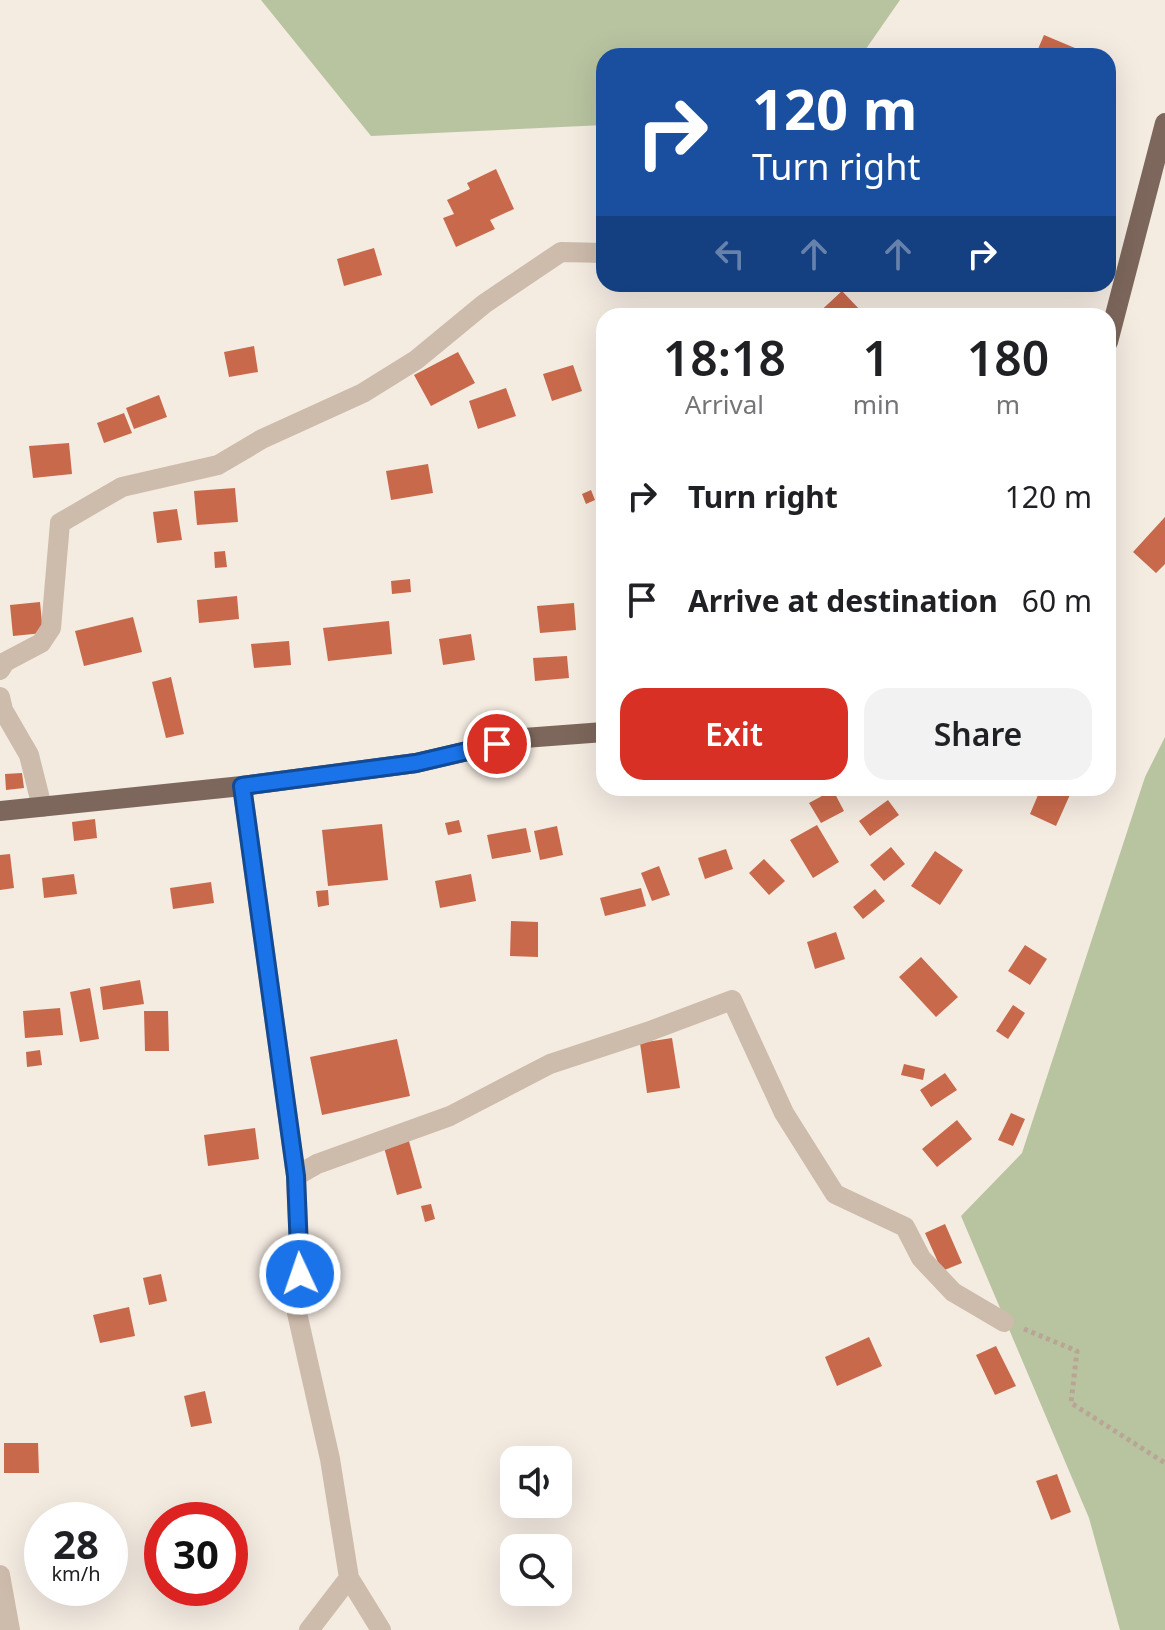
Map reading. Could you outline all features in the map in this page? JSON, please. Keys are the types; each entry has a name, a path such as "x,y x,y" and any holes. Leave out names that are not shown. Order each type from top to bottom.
{"main road":[{"path":"1116,311 1165,123"},
{"path":"0,811 242,786 416,763 524,738 596,733"}],"street":[{"path":"0,670 5,662 41,643 51,628 60,523 122,487 218,465 262,439 363,393 416,360 484,304 561,252 596,253"},
{"path":"0,697 3,710 29,755 42,807"},
{"path":"242,786 296,1176 300,1274 297,1313 330,1459 349,1578 381,1630"},
{"path":"296,1176 317,1164 450,1116 550,1064 732,1000 784,1113 835,1194 905,1227 921,1258 953,1292 1004,1322"},
{"path":"0,1575 10,1630"},
{"path":"309,1630 349,1578"}],"path":[{"path":"1004,1322 1077,1351 1071,1403 1165,1463"}],"green space":[{"path":"261,0 900,0 867,48 596,48 596,125 371,136"},
{"path":"1165,737 1165,1630 1120,1630 1089,1518 961,1216 1022,1153 1145,777"}],"building":[{"path":"1044,35 1075,48 1038,48"},
{"path":"496,169 514,209 490,220 495,229 456,247 443,218 454,214 447,200 470,189 467,183"},
{"path":"374,248 382,275 344,286 337,259"},
{"path":"843,292 858,308 824,308"},
{"path":"254,346 258,372 229,377 224,352"},
{"path":"458,352 475,383 431,406 414,375"},
{"path":"573,365 582,391 552,401 543,374"},
{"path":"506,388 516,416 478,429 469,401"},
{"path":"159,395 167,417 134,429 126,408"},
{"path":"124,413 132,433 104,443 97,423"},
{"path":"69,443 72,474 33,478 29,446"},
{"path":"428,464 433,493 391,500 386,471"},
{"path":"235,488 238,522 197,525 194,491"},
{"path":"591,490 595,500 586,504 582,494"},
{"path":"177,509 182,540 157,543 153,512"},
{"path":"1165,517 1165,564 1156,573 1133,552"},
{"path":"225,551 227,567 215,568 214,552"},
{"path":"410,579 411,592 392,594 391,581"},
{"path":"237,596 239,619 199,623 197,600"},
{"path":"40,602 43,633 13,636 10,605"},
{"path":"574,603 576,630 540,633 537,606"},
{"path":"133,617 142,652 84,666 75,631"},
{"path":"389,621 392,654 328,661 323,628"},
{"path":"471,634 475,660 443,665 439,639"},
{"path":"289,641 291,665 254,668 251,644"},
{"path":"567,656 569,678 535,681 533,658"},
{"path":"171,677 184,734 166,738 152,682"},
{"path":"22,773 24,788 6,790 5,774"},
{"path":"822,796 836,796 844,811 821,823 809,803"},
{"path":"1038,796 1069,796 1056,826 1030,814"},
{"path":"888,800 899,815 870,836 859,821"},
{"path":"95,819 97,838 74,841 72,822"},
{"path":"459,820 462,832 448,835 445,823"},
{"path":"382,824 388,880 328,886 322,830"},
{"path":"817,825 839,862 813,878 790,840"},
{"path":"557,826 563,855 540,860 534,831"},
{"path":"526,828 531,852 492,859 487,835"},
{"path":"891,847 905,864 884,881 870,865"},
{"path":"726,849 733,869 705,879 698,858"},
{"path":"935,851 963,870 940,905 911,886"},
{"path":"10,854 14,888 0,890 0,855"},
{"path":"764,859 785,881 769,895 749,873"},
{"path":"659,866 670,895 652,901 641,873"},
{"path":"74,874 77,894 44,898 42,878"},
{"path":"471,874 476,901 440,908 435,881"},
{"path":"211,882 214,903 173,909 170,888"},
{"path":"641,888 646,906 605,916 600,898"},
{"path":"875,889 885,901 863,919 853,907"},
{"path":"328,890 329,905 318,907 316,891"},
{"path":"511,921 538,922 538,957 510,956"},
{"path":"836,932 845,959 815,969 807,942"},
{"path":"1025,945 1047,959 1030,985 1008,971"},
{"path":"921,957 958,997 936,1017 899,977"},
{"path":"140,980 144,1004 103,1010 100,987"},
{"path":"90,988 99,1039 80,1042 70,992"},
{"path":"1013,1005 1025,1013 1008,1039 996,1031"},
{"path":"60,1008 63,1035 25,1038 23,1011"},
{"path":"144,1011 168,1011 169,1051 145,1051"},
{"path":"672,1038 680,1088 647,1093 640,1043"},
{"path":"397,1039 410,1096 322,1115 310,1057"},
{"path":"40,1050 42,1065 27,1067 26,1052"},
{"path":"904,1064 925,1069 923,1080 901,1075"},
{"path":"945,1073 957,1090 931,1107 920,1090"},
{"path":"1011,1113 1025,1119 1013,1146 998,1140"},
{"path":"957,1120 972,1139 937,1167 922,1149"},
{"path":"255,1128 259,1159 208,1166 204,1135"},
{"path":"407,1134 422,1188 397,1195 382,1140"},
{"path":"431,1204 435,1219 425,1222 421,1206"},
{"path":"945,1224 962,1263 942,1271 925,1233"},
{"path":"161,1274 167,1301 149,1305 143,1278"},
{"path":"129,1307 135,1336 100,1343 93,1315"},
{"path":"869,1337 882,1366 837,1386 825,1357"},
{"path":"996,1346 1016,1386 995,1395 976,1355"},
{"path":"205,1391 212,1423 191,1427 184,1396"},
{"path":"4,1443 38,1443 39,1473 4,1473"},
{"path":"1057,1474 1071,1512 1051,1520 1036,1481"}],"route":[{"path":"300,1274 296,1176 242,786 416,763 497,744"}]}
